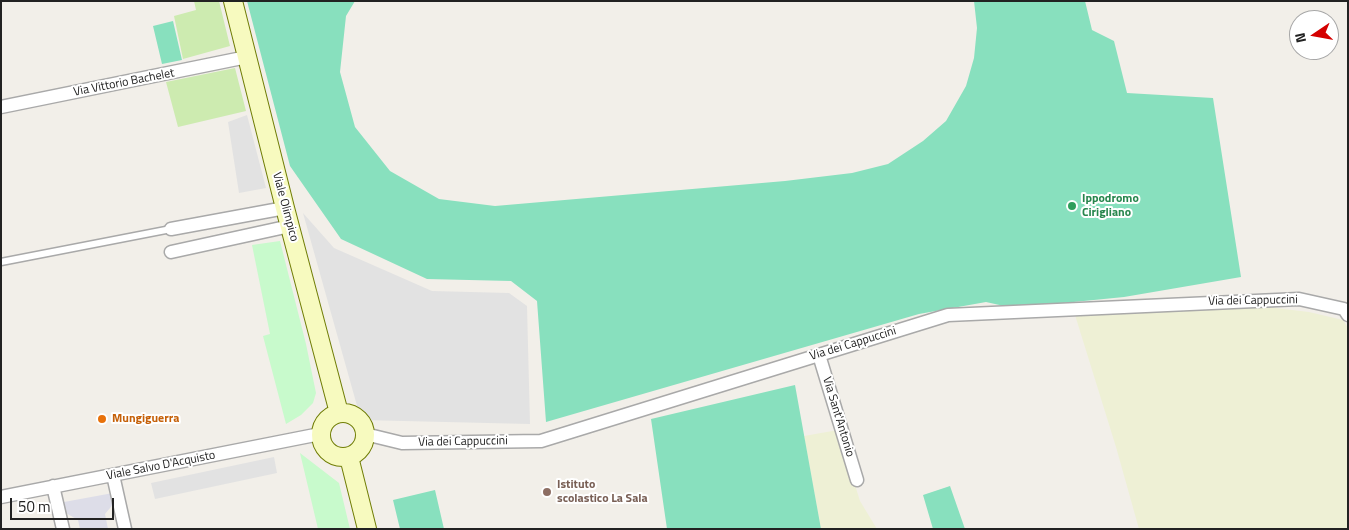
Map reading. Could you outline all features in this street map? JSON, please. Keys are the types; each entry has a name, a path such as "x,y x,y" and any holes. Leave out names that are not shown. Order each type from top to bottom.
{"main road":[{"name":"Viale Olimpico","path":"233,1 339,412"},
{"path":"339,412 346,412 360,420 364,427 364,442 361,448 349,456 342,457 329,453 321,441 320,434 326,420 339,412"},
{"path":"349,456 367,529"}],"street":[{"name":"Via Vittorio Bachelet","path":"1,108 247,57"},
{"path":"171,229 285,208"},
{"path":"171,252 290,226"},
{"name":"Via dei Cappuccini","path":"365,434 402,443 541,441 948,315 1299,299 1344,309 1348,315"},
{"name":"Via Sant'Antonio","path":"818,355 857,480"},
{"name":"Viale Salvo D'Acquisto","path":"1,496 320,434"},
{"path":"113,475 125,529"},
{"path":"54,486 63,529"}],"lane":[{"path":"1,262 171,229"}],"green space":[{"path":"194,1 219,1 230,46 183,59 174,16 196,10"},
{"name":"Ippodromo Cirigliano","path":"247,1 355,1 346,16 340,72 355,127 390,171 439,199 495,206 785,181 852,173 888,164 923,141 946,121 966,86 974,58 977,28 974,1 1085,1 1092,30 1114,41 1127,93 1213,98 1241,277 1124,297 1013,308 986,302 919,314 546,422 537,301 511,281 427,279 341,239 290,166"},
{"path":"173,21 182,60 162,64 153,26"},
{"path":"235,68 246,111 178,127 166,82"},
{"path":"280,241 306,344 316,393 313,403 301,415 286,424 263,336 270,334 252,245"},
{"path":"1267,307 1309,312 1343,320 1348,328 1348,529 1139,529 1075,315"},
{"path":"795,385 821,529 667,529 651,419"},
{"path":"838,430 860,501 877,529 821,529 804,436"},
{"path":"300,453 339,483 350,529 318,529"},
{"path":"950,486 965,529 933,529 923,495"},
{"path":"435,490 444,529 400,529 393,500"}],"shaded area":[{"path":"247,115 266,188 239,193 228,122"},
{"path":"303,213 334,248 432,291 509,293 527,306 530,424 361,420"},
{"path":"274,457 277,473 155,499 151,483"},
{"path":"113,493 115,502 105,514 108,529 80,529 78,520 66,513 64,502"}],"place":[{"name":"Ippodromo Cirigliano","path":"1072,206"},
{"name":"Mungiguerra","path":"102,419"},
{"name":"Istituto scolastico La Sala","path":"547,492"}]}
